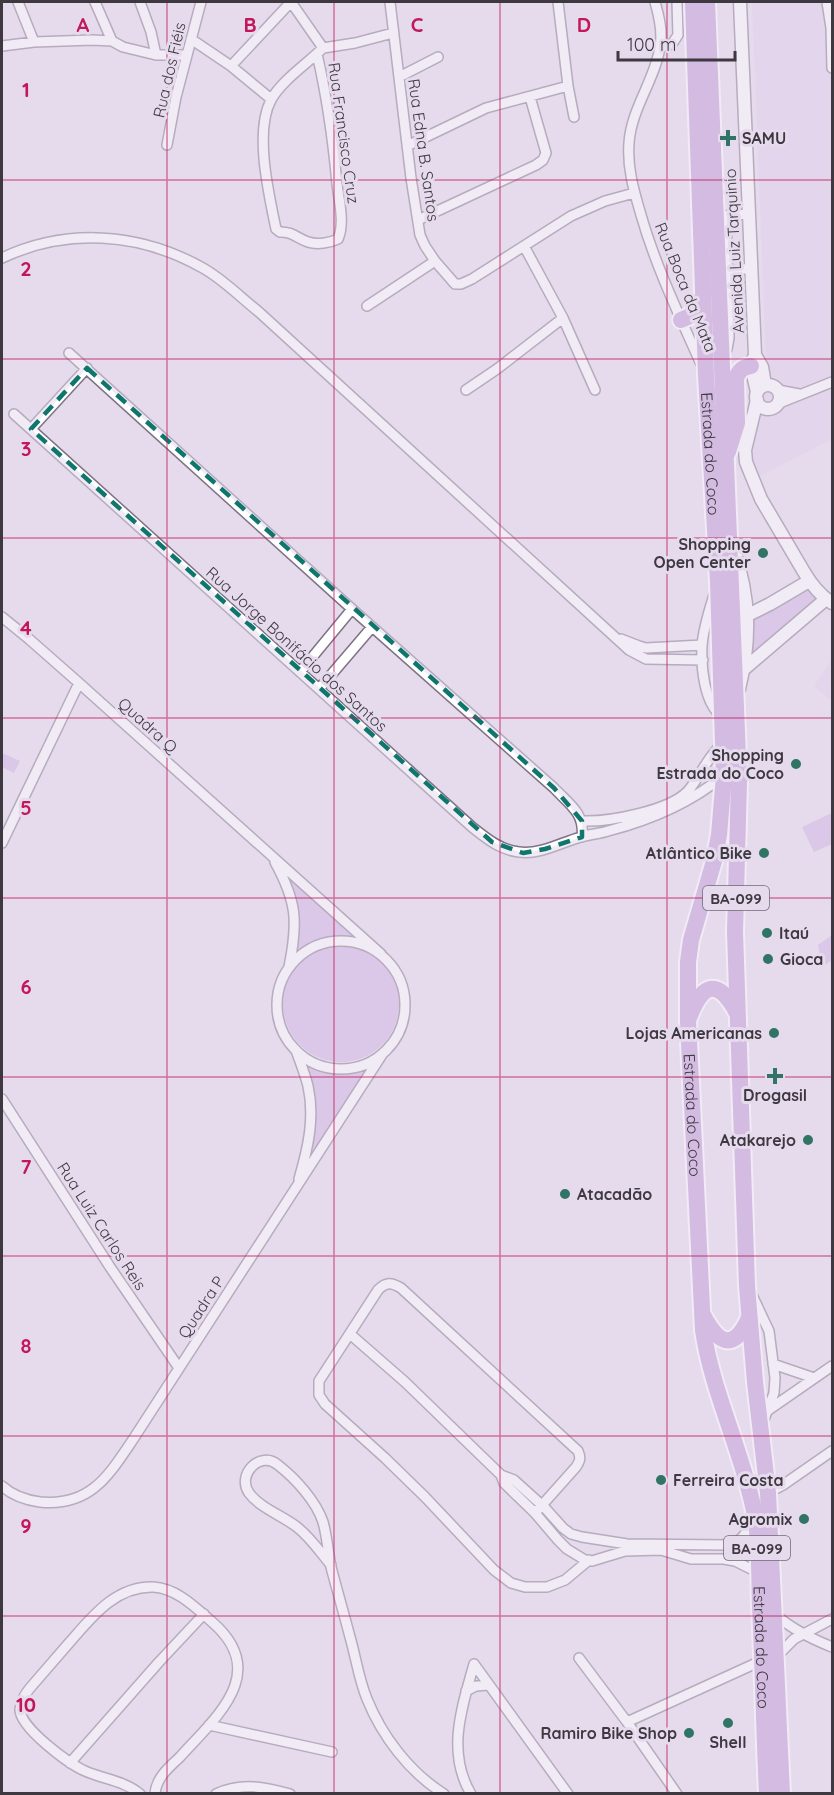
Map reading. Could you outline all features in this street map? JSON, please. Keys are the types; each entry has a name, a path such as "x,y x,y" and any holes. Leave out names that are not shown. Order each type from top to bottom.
{"highway":[{"name":"Estrada do Coco","path":"693,2 703,298 725,461 739,781 735,932 747,1286 768,1493 773,1612 769,1659 765,1794"},
{"name":"Estrada do Coco","path":"707,2 721,216 714,375 724,776 714,861 691,940 688,962 688,1022 701,1311 707,1359 740,1458 755,1519 782,1794"},
{"path":"681,320 690,316 703,298"},
{"path":"725,461 737,423 736,378 738,371 753,361"},
{"path":"688,1022 697,1000 709,988 716,988 723,992 737,1013"},
{"path":"701,1311 713,1331 726,1340 734,1340 741,1334 749,1317"}],"street":[{"path":"18,2 34,42"},
{"path":"95,2 112,41"},
{"path":"140,2 151,32 156,55"},
{"name":"Rua dos Fiéis","path":"166,145 186,55 201,2"},
{"path":"231,66 291,2 320,51"},
{"name":"Rua Edna B. Santos","path":"390,2 407,146 420,235 425,246 455,284 461,284 524,246"},
{"path":"560,2 568,86 574,117"},
{"name":"Rua Boca da Mata","path":"656,2 661,32 660,46 656,64 637,110 629,141 629,166 634,193 663,280 681,320 714,375"},
{"path":"660,46 672,44 678,35 677,2"},
{"name":"Avenida Luiz Tarquinio","path":"740,2 753,361 760,392 745,450 746,462 761,499 809,581 829,601 744,669"},
{"path":"827,2 831,19 832,68"},
{"path":"191,39 231,66 271,99 299,69 320,51 393,33"},
{"path":"2,46 34,42 92,40 112,41 133,50 156,55 186,55"},
{"name":"Rua Francisco Cruz","path":"271,99 265,118 263,144 276,229 310,243 338,239 341,215 320,51"},
{"path":"399,77 438,57"},
{"path":"407,146 486,108 568,86"},
{"path":"418,220 543,160 546,153 530,97"},
{"path":"595,390 563,318 524,246 571,216 590,207 634,193"},
{"path":"714,375 729,338 729,270 721,216 749,214"},
{"path":"2,258 18,250 54,241 80,237 110,238 178,255 203,268 259,312 615,637 638,651 646,659 703,660"},
{"path":"367,306 435,261"},
{"path":"729,270 751,268"},
{"path":"466,390 563,318"},
{"path":"69,352 372,627 554,788 582,821 582,837"},
{"path":"31,429 87,368"},
{"path":"799,394 778,390 772,386 760,392 761,406 772,406 832,382"},
{"path":"751,426 780,397 778,390"},
{"name":"Rua Jorge Bonifácio dos Santos","path":"14,414 472,827 492,842 508,851 523,853 608,831 638,817"},
{"path":"728,535 744,586 748,615 744,669 735,705"},
{"path":"718,581 702,645 709,699 711,706 722,718"},
{"path":"748,615 809,581"},
{"path":"300,672 352,609"},
{"name":"Quadra Q","path":"2,617 79,683 272,857"},
{"path":"319,688 372,627"},
{"path":"638,651 702,645"},
{"path":"688,646 690,659"},
{"path":"2,843 79,683"},
{"path":"674,805 687,792 723,742"},
{"path":"582,821 608,821 638,817 698,795 724,776"},
{"path":"272,857 381,954 394,967 402,984 405,1003 403,1021 396,1038 383,1053 367,1064 348,1069 329,1068 311,1062 296,1050 285,1036 278,1019 277,1001 281,983 289,967 296,922 286,882 272,857"},
{"path":"289,967 301,955 316,946 332,941 349,941 366,945 381,954"},
{"path":"296,1050 308,1084 312,1107 308,1148 297,1188"},
{"name":"Quadra P","path":"2,1486 18,1497 34,1501 65,1502 82,1497 110,1474 383,1053"},
{"name":"Rua Luiz Carlos Reis","path":"2,1099 110,1267 179,1368"},
{"path":"535,1513 580,1462 578,1451 401,1288 394,1284 384,1285 378,1290 319,1381 319,1395 325,1404 424,1497 494,1570 511,1583 525,1587 547,1587 565,1580 585,1559"},
{"path":"747,1286 761,1311 768,1330 775,1378 774,1394 760,1430"},
{"path":"350,1334 405,1382 501,1475 514,1480 572,1534 612,1542 729,1545 737,1543 755,1519"},
{"path":"773,1364 814,1378"},
{"path":"767,1411 832,1366"},
{"path":"768,1493 832,1451"},
{"path":"330,1565 310,1539 256,1500 245,1486 245,1479 251,1467 257,1462 275,1461 292,1476 318,1511 325,1531 330,1565 366,1698 388,1738 410,1766 419,1776 444,1794"},
{"path":"501,1475 504,1483 567,1549 585,1559 598,1560 625,1551 661,1550 691,1559 735,1561 759,1573"},
{"path":"310,1539 325,1531"},
{"path":"585,1559 579,1548 586,1538"},
{"path":"612,1542 615,1547 612,1554"},
{"path":"711,1545 711,1559"},
{"path":"152,1587 166,1589 176,1594 204,1614 225,1635 232,1646 239,1669 231,1697 216,1716 167,1770 155,1789 139,1793 129,1786 96,1776 70,1763 24,1723 20,1709 24,1696 30,1688 98,1611 122,1594 152,1587"},
{"path":"773,1612 815,1640 832,1647"},
{"path":"70,1763 204,1614"},
{"path":"627,1722 769,1659 804,1633 832,1619"},
{"path":"579,1658 677,1794"},
{"path":"471,1794 463,1789 457,1740 466,1691 474,1664 568,1794"},
{"path":"466,1691 476,1686 489,1684"},
{"path":"216,1716 225,1728"},
{"path":"209,1725 332,1752"},
{"path":"216,1794 236,1787 252,1786 291,1794"}],"highlighted area":[{"path":"87,368 554,788 582,821 582,837 545,849 523,853 492,842 31,429"}],"shaded area":[{"path":"752,2 832,2 832,439 756,478 748,450 766,360"},
{"path":"809,585 822,600 755,656 750,653 753,618"},
{"path":"832,660 832,701 814,686"},
{"path":"2,753 20,761 14,773 2,767"},
{"path":"832,813 832,844 814,852 802,827"},
{"path":"289,879 356,938 325,939 297,953 299,915"},
{"path":"832,935 832,960 822,967 818,945"},
{"path":"341,946 363,950 382,963 395,982 399,1004 395,1026 382,1045 363,1058 341,1062 319,1058 300,1045 287,1026 283,1004 287,982 300,963 319,950"},
{"path":"304,1061 320,1069 337,1072 355,1071 372,1065 312,1158 314,1109 311,1085"}],"place":[{"name":"SAMU","path":"728,138"},
{"name":"Shopping Open Center","path":"763,553"},
{"name":"Shopping Estrada do Coco","path":"796,764"},
{"name":"Atlântico Bike","path":"764,853"},
{"name":"Itaú","path":"767,933"},
{"name":"Gioca","path":"768,959"},
{"name":"Lojas Americanas","path":"774,1033"},
{"name":"Drogasil","path":"775,1076"},
{"name":"Atakarejo","path":"808,1140"},
{"name":"Atacadão","path":"565,1194"},
{"name":"Ferreira Costa","path":"661,1480"},
{"name":"Agromix","path":"804,1519"},
{"name":"Shell","path":"728,1723"},
{"name":"Ramiro Bike Shop","path":"689,1733"}]}
